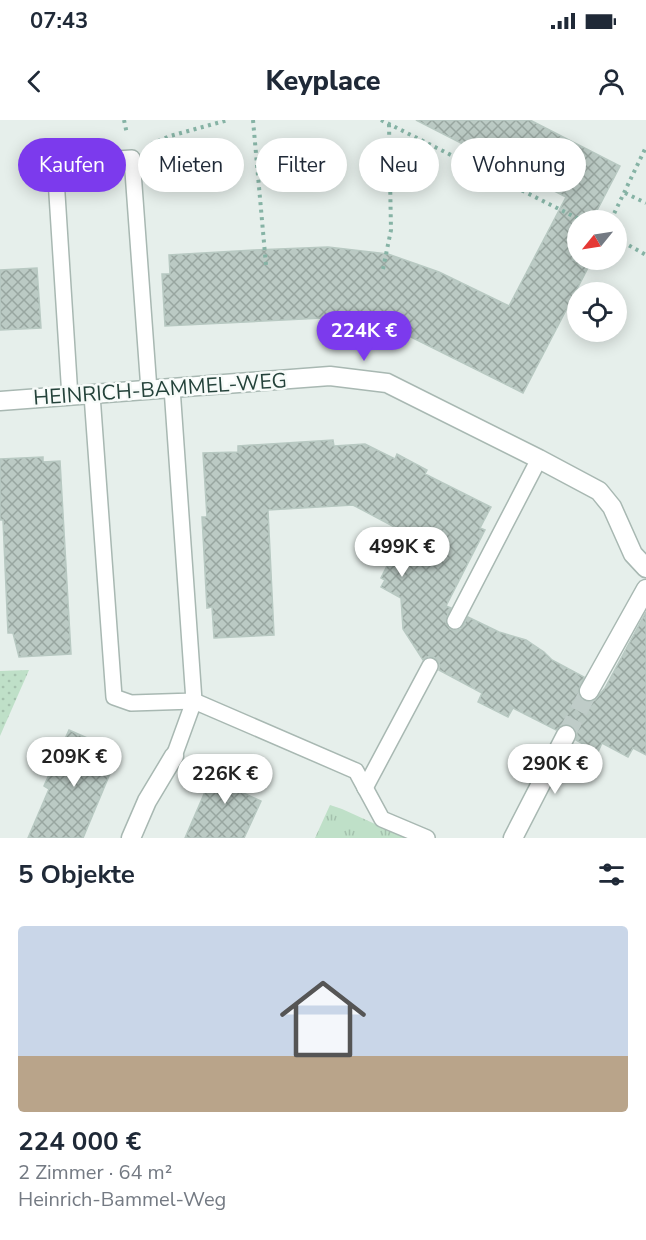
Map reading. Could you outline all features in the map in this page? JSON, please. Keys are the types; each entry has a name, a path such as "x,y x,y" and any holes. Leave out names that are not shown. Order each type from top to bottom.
{"street":[{"name":"HEINRICH-BAMMEL-WEG","path":"0,401 330,376 387,383 599,491 612,507 633,554 646,568"},
{"path":"589,691 646,589"},
{"path":"513,838 566,735"},
{"path":"131,838 147,801 174,756"}],"lane":[{"path":"70,397 55,163 132,158 149,390"},
{"path":"172,388 194,701 174,756"},
{"path":"92,395 114,697 131,703 194,701 356,771 382,819 427,838"},
{"path":"454,621 539,459"},
{"path":"366,788 430,666"}],"path":[{"path":"165,138 228,120"},
{"path":"253,120 266,265"},
{"path":"381,120 567,213"},
{"path":"383,269 391,230 389,124"},
{"path":"616,210 646,147"},
{"path":"625,193 646,203"},
{"path":"627,244 646,255"}],"green space":[{"path":"29,670 0,736 0,671"},
{"path":"330,805 342,809 406,838 315,838"}],"building":[{"path":"416,120 530,120 565,138 451,138"},
{"path":"586,149 620,166 597,210 567,210 567,270 587,270 581,282 567,282 567,308 523,393 407,335 367,323 323,318 165,326 162,274 170,274 169,255 254,250 328,247 388,254 439,272 509,306 566,197 556,192 586,192"},
{"path":"37,268 41,328 0,330 0,270"},
{"path":"333,440 334,446 365,444 395,459 397,454 427,470 425,474 491,507 480,528 485,530 446,606 451,608 445,621 450,629 455,631 461,629 468,617 499,632 526,640 552,660 584,677 578,692 583,700 590,702 595,700 605,688 646,612 646,755 633,748 628,757 602,743 598,752 576,740 577,734 572,725 565,724 556,730 513,708 508,717 478,702 482,693 439,670 440,665 435,658 429,656 423,660 403,629 401,598 381,587 385,580 381,578 404,532 353,505 268,510 274,635 214,638 212,607 207,608 202,517 207,517 203,453 238,452 238,446"},
{"path":"43,457 43,462 60,461 71,654 19,657 13,633 8,633 3,520 0,520 0,459"},
{"path":"69,730 119,752 83,838 28,838 49,789 44,786"},
{"path":"221,755 249,768 239,791 261,801 244,838 185,838"}],"tunnel":[{"path":"566,735 589,691"}]}
